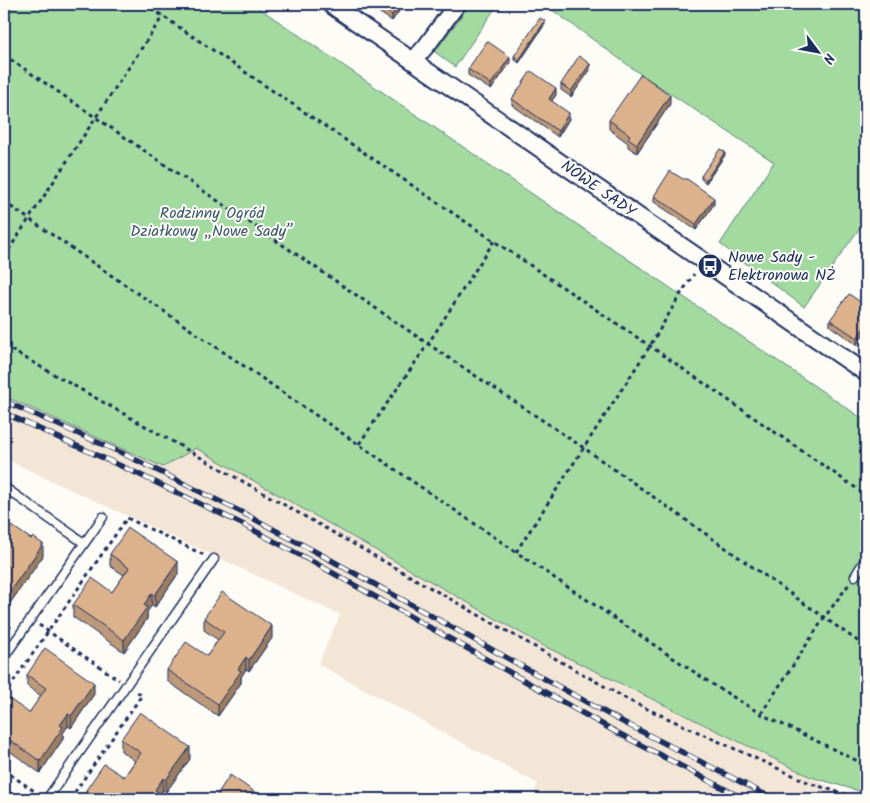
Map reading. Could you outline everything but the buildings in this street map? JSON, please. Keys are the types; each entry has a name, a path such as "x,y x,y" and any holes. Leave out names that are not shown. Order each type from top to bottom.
{"street":[{"name":"NOWE SADY","path":"330,4 866,372"},
{"path":"413,61 457,4"}],"lane":[{"path":"4,487 84,543"},
{"path":"4,657 103,517"},
{"path":"855,576 866,558"},
{"path":"47,799 214,559"}],"path":[{"path":"145,4 650,346 866,495"},
{"path":"4,257 164,16"},
{"path":"4,55 584,448 866,647"},
{"path":"4,202 712,684 761,714 866,765"},
{"path":"359,444 428,344 494,241"},
{"path":"516,552 703,261"},
{"path":"4,346 632,702 812,784 860,799"},
{"path":"4,695 127,518 214,559"},
{"path":"761,714 824,618 855,576"},
{"path":"30,619 142,695 70,799"},
{"path":"4,770 39,794"}],"shaded area":[{"path":"4,338 544,646 855,799 531,799 538,784 318,664 340,615 4,458"}],"green space":[{"name":"Rodzinny Ogród Działkowy „Nowe Sady”","path":"4,4 253,4 866,421 866,793 811,777 544,646 196,448 163,467 4,396"},
{"path":"470,4 498,4 455,67 435,52"},
{"path":"544,4 866,4 866,219 804,307 720,244 774,162 639,73"}],"railway":[{"path":"4,401 122,453 245,514 617,719 774,799"},
{"path":"4,413 132,471 242,524 616,732 744,799"}],"place":[{"name":"Nowe Sady - Elektronowa NŻ","path":"710,266"}]}
